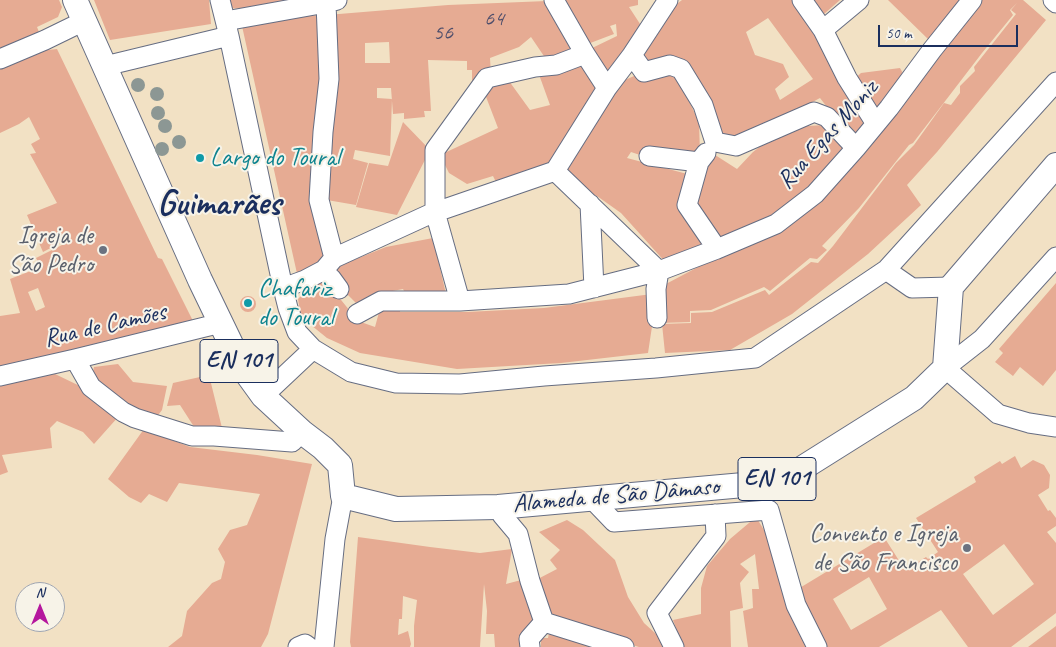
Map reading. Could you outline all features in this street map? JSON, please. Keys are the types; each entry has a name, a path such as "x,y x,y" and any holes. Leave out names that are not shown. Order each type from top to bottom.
{"main road":[{"name":"EN 101","path":"80,10 200,280 242,367 263,396 302,432 323,448 340,466 343,496"},
{"path":"945,368 951,287 1056,165"},
{"name":"Alameda de São Dâmaso","path":"343,496 396,509 498,507 766,483 793,474 914,398 945,368"}],"street":[{"path":"220,0 230,28 283,288 288,308 298,332 313,349 351,372 396,383 460,384 755,358 886,270 1056,82"},
{"path":"554,0 607,88"},
{"path":"340,288 435,212 555,171 607,88 632,55 668,0"},
{"path":"802,0 824,30 847,78 876,124"},
{"path":"824,30 859,0"},
{"name":"Rua Egas Moniz","path":"340,288 382,300 460,302 569,294 659,271 776,224 815,194 856,148 972,0"},
{"path":"1053,0 1056,3"},
{"path":"105,66 230,28 331,2 329,79 323,132 319,200 340,288"},
{"path":"0,59 45,40 80,10"},
{"path":"460,302 435,212 435,150 487,78 535,67 556,65 585,54"},
{"path":"632,55 644,72 670,65 681,69 703,105 715,142"},
{"path":"715,142 736,146 814,112 828,117 856,148"},
{"path":"715,142 699,162 687,205 717,249"},
{"path":"649,156 699,162"},
{"path":"555,171 659,271 656,289 657,318"},
{"path":"590,204 594,288"},
{"name":"Alameda de São Dâmaso","path":"945,368 982,340 1056,257"},
{"path":"886,270 912,288 951,287"},
{"path":"283,288 305,280 340,288"},
{"name":"Rua de Camões","path":"0,376 75,360 221,323"},
{"path":"263,396 313,349"},
{"path":"75,360 91,387 123,412 135,418 192,436 292,442 302,432"},
{"path":"945,368 998,414 1028,423 1056,427"},
{"path":"324,647 336,539 343,496"},
{"path":"591,498 614,522 768,510 796,605 817,647"},
{"path":"674,647 657,613 716,536 715,514"},
{"path":"502,515 518,534 530,582 544,622"},
{"path":"530,647 529,639 544,622"},
{"path":"544,622 624,647"},
{"path":"298,647 305,644 309,647"}],"building":[{"path":"0,0 59,0 62,7 58,17 37,27 39,32 0,50"},
{"path":"94,0 209,0 211,24 110,40"},
{"path":"230,0 318,0 276,11 229,8"},
{"path":"558,0 638,0 638,5 629,7 644,30 612,67 606,71 588,50 617,36 616,24 610,26 614,34 585,45"},
{"path":"682,0 794,0 872,123 854,142 820,98 788,115 723,140 710,105 686,60 678,65 648,67 637,50 661,16","holes":["768,18 813,79 780,100 775,89 789,77 783,64 755,55 746,32"]},
{"path":"814,0 840,0 824,14"},
{"path":"888,0 967,0 930,41"},
{"path":"978,0 1023,0 1046,20 937,152 907,185 921,205 868,254 792,314 730,350 665,353 662,324 691,323 691,313 712,312 765,290 769,295 811,262 818,263 896,163 914,145 944,103 951,105 960,93 960,86 975,71 974,67 1016,14 1011,10 1017,3 1010,10 1013,15 982,53 913,143 909,145 859,208 822,246 827,250 817,259 810,258 770,291 764,287 711,310 690,311 690,322 660,323 664,285 717,257 769,235"},
{"path":"547,1 581,55 550,65 531,37 519,47 490,58 491,75 472,81 472,70 467,70 467,61 428,60 431,111 424,111 425,117 404,119 404,113 393,114 392,100 390,156 355,150 353,159 368,163 356,205 321,199 315,196 330,259 298,278 242,26 276,17 327,15 448,5","holes":["389,42 390,63 365,63 365,43","377,88 391,88 392,99 377,98"]},
{"path":"57,49 158,258 162,259 194,323 0,368 0,316 20,313 10,279 41,267 36,258 68,242 68,239 43,252 27,215 57,203 30,154 36,153 31,144 40,139 29,117 0,133 0,68 38,51","holes":["38,288 45,307 36,311 28,292"]},
{"path":"583,59 603,87 555,161 497,184 493,176 467,184 449,173 440,155 498,128 483,89 509,81 530,110 550,105 537,69"},
{"path":"672,66 699,122 700,154 643,156 631,152 627,158 691,175 683,205 713,248 668,265 621,213 597,196 581,192 561,167 618,83 641,73"},
{"path":"900,68 906,79 875,117 852,81 861,73"},
{"path":"403,122 430,150 397,215 356,207 369,163 388,166"},
{"path":"827,125 847,151 813,188 772,216 715,243 691,204 712,153 737,169 753,152 766,142 807,126"},
{"path":"433,238 446,294 406,295 403,289 377,294 356,303 341,288 331,269 386,247"},
{"path":"321,275 358,321 375,327 381,305 401,305 400,312 467,312 544,308 652,294 653,320 648,353 561,363 457,369 360,353 327,338 301,317 298,299"},
{"path":"1056,283 1056,370 1043,386 1020,367 1013,376 995,362 1003,353 999,349"},
{"name":"Chafariz do Toural","path":"248,296 254,298 256,304 254,310 248,312 242,310 240,304 242,298"},
{"path":"118,364 133,382 167,386 162,410 152,423 92,377 94,367"},
{"path":"55,374 84,388 119,416 94,444 83,432 57,421 50,428 52,448 2,455 8,472 0,475 0,384"},
{"path":"209,375 222,428 198,433 180,405 167,406 173,383"},
{"path":"144,429 190,447 312,464 268,634 261,647 168,647 182,636 187,611 212,583 221,579 225,562 218,549 230,530 247,525 260,494 179,483 167,502 149,494 141,503 129,497 108,479"},
{"name":"Convento e Igreja de São Francisco","path":"1015,456 1021,468 1033,460 1044,465 1050,475 1049,488 1038,495 1048,511 1050,510 1056,518 1056,526 1047,532 1056,543 1056,613 1011,647 968,647 941,610 879,647 825,647 793,592 884,537 905,570 926,557 928,559 938,552 916,518 976,482 974,477 1000,461 1002,464","holes":["1004,544 1034,584 993,615 963,574","869,577 887,609 851,630 833,599"]},
{"path":"756,517 777,551 806,647 748,647 743,611 753,608 752,589 759,589 755,554 740,564 749,572 740,583 743,608 730,611 731,647 683,647 673,620 701,614 701,588 707,566 730,539"},
{"path":"567,520 583,530 615,560 628,597 644,623 666,643 662,647 639,647 547,619 532,582 557,569 550,560 560,550 539,532"},
{"path":"358,537 480,553 512,549 506,584 525,579 530,610 539,621 525,647 495,647 494,634 486,634 487,611 484,584 480,647 414,647 417,600 403,596 402,619 399,619 398,635 408,631 410,647 351,647"},
{"path":"1056,626 1056,647 1028,647"},
{"path":"550,628 604,647 541,647 541,638 548,638"}],"place":[{"name":"Largo do Toural","path":"200,158"},
{"name":"Igreja de São Pedro","path":"103,250"},
{"name":"Chafariz do Toural","path":"248,303"},
{"name":"Convento e Igreja de São Francisco","path":"967,548"}],"district":[{"name":"Guimarães","path":"219,205"}]}
